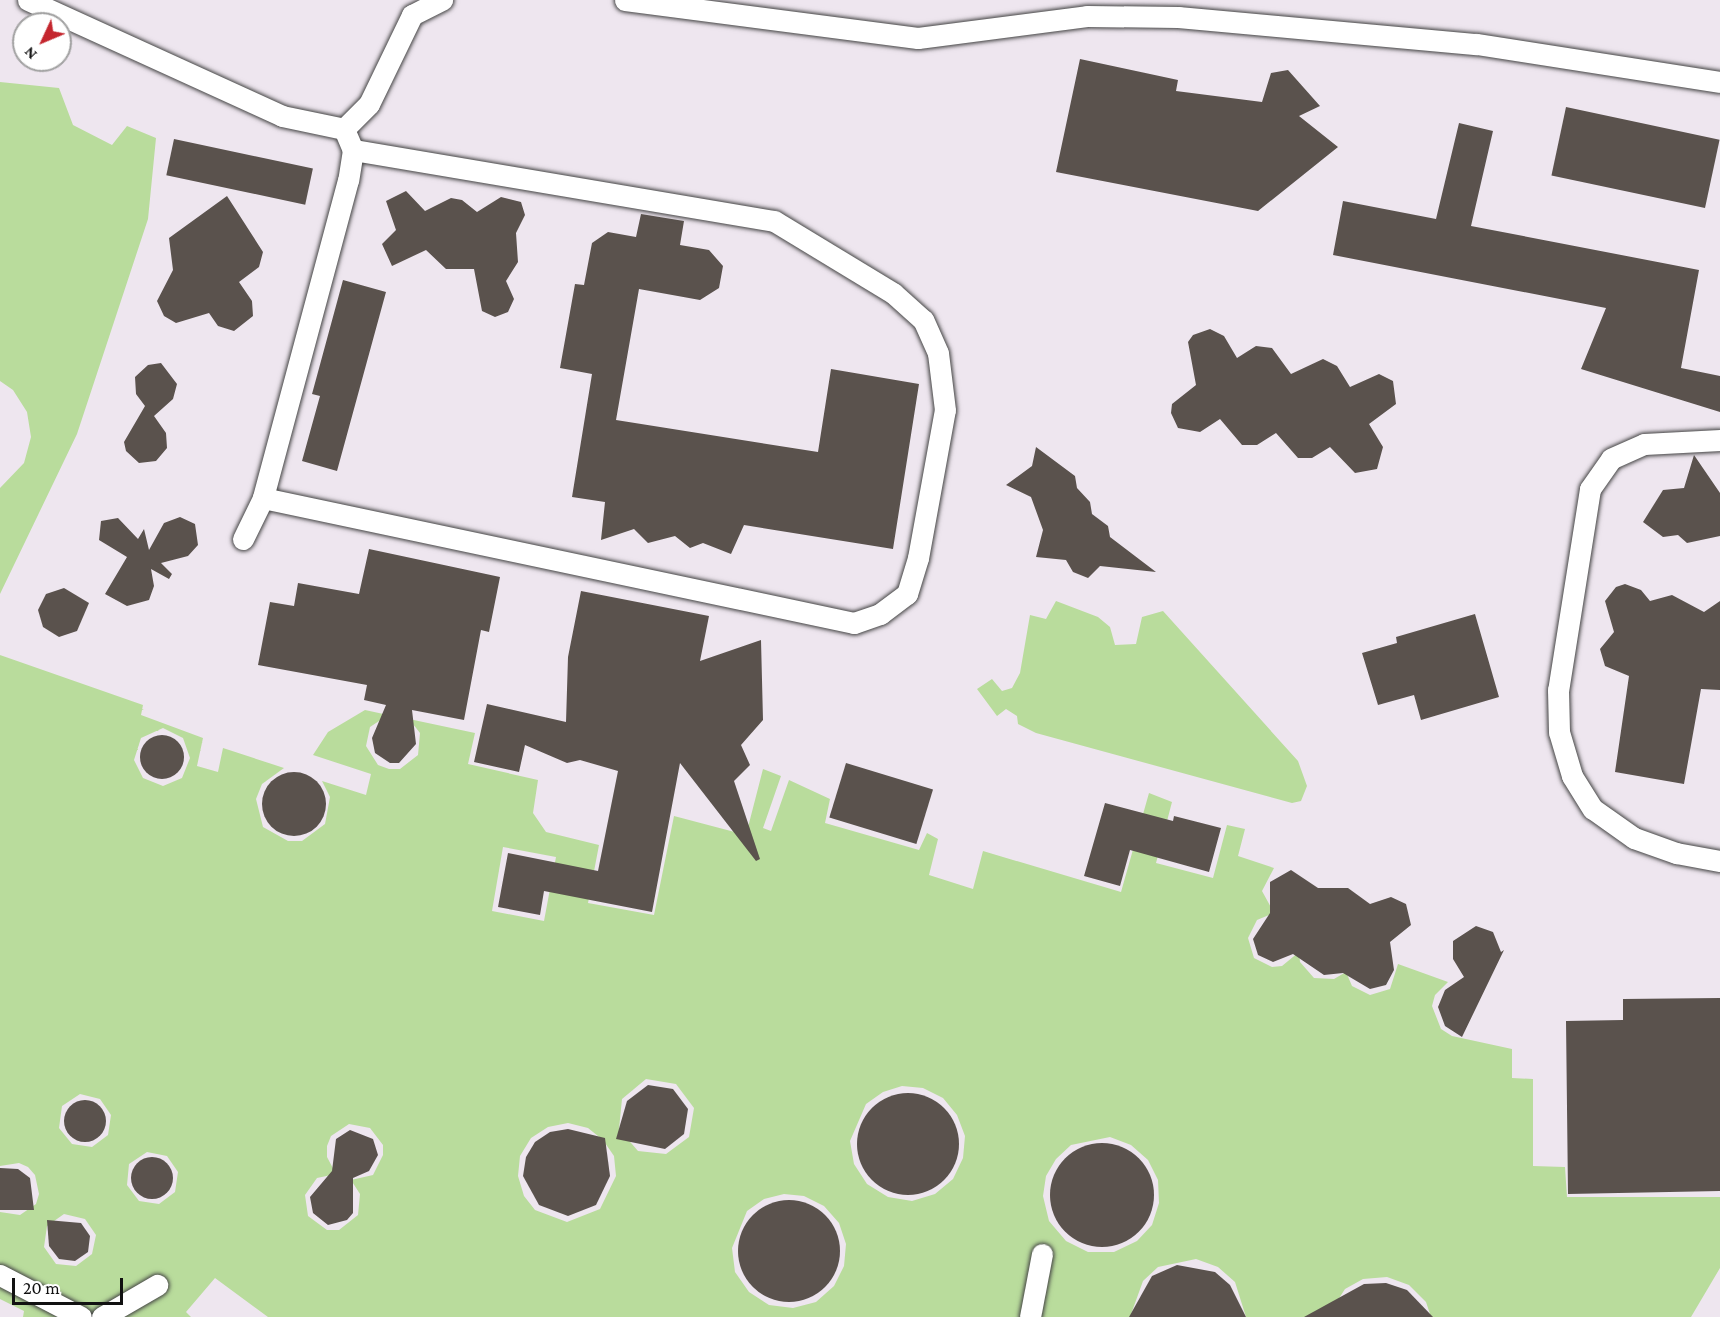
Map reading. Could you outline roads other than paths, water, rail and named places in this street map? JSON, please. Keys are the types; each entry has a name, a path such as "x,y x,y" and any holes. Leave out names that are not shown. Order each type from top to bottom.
{"lane":[{"path":"28,0 282,116 344,129"},
{"path":"344,129 369,104 412,15 442,0"},
{"path":"625,0 695,6 918,38 1087,8 1477,44 1720,82"},
{"path":"243,539 262,498 353,150 344,129"},
{"path":"262,498 854,623 880,614 907,594 918,558 945,410 938,353 923,320 893,293 774,221 353,150"},
{"path":"1720,440 1644,444 1611,459 1590,489 1558,690 1559,732 1572,776 1593,809 1634,838 1676,853 1720,861"},
{"path":"1030,1317 1042,1254"},
{"path":"0,1275 81,1317"},
{"path":"102,1317 157,1285"}]}
